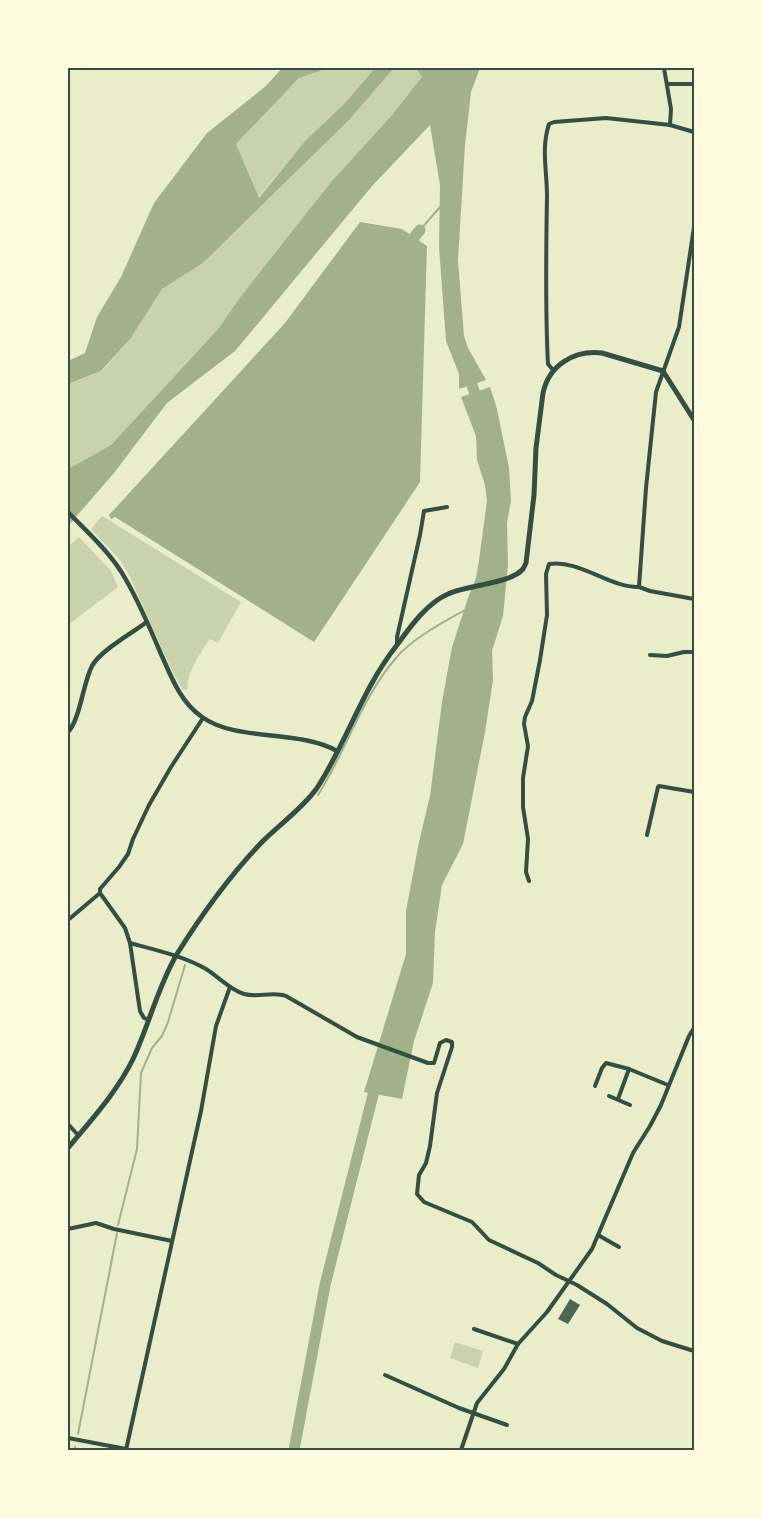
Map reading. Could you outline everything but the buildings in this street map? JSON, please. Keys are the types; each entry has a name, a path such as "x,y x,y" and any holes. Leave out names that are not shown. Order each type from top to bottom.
{"main road":[{"path":"68,1148 125,1074 176,956 201,917 228,881 262,842 316,790 372,680 397,644 432,605 448,594 507,578 523,570 526,563 534,495 536,448 544,385 553,370 570,357 585,352 592,352 602,353 664,371 694,420"}],"street":[{"path":"664,68 671,108 670,125"},
{"path":"667,84 694,84"},
{"path":"553,370 548,364 545,282 547,194 543,155 548,126 554,122 606,118 670,125 694,132"},
{"path":"639,587 646,488 656,392 682,314 694,227"},
{"path":"397,644 424,511 447,507"},
{"path":"68,512 105,550 120,569 180,693 203,718 218,726 312,741 337,750"},
{"path":"528,881 526,872 528,839 523,807 523,778 528,746 524,724 532,701 540,660 547,615 546,584 549,564 561,565 596,574 633,588 639,587 650,591 694,599"},
{"path":"68,732 73,725 87,680 96,660 147,622"},
{"path":"650,656 667,656 694,652"},
{"path":"68,920 100,893 100,889 119,868 128,854 149,805 203,718"},
{"path":"648,835 659,786 694,792"},
{"path":"100,893 126,928 130,942 140,1011 144,1018 149,1020"},
{"path":"130,942 183,957 206,969 230,987 245,994 286,996 357,1037 428,1063 434,1063 440,1043 446,1040 452,1042 436,1093 430,1146 426,1163 419,1175 418,1197 424,1202 472,1222 489,1240 538,1263 556,1275 577,1285 607,1304 637,1328 662,1341 694,1351"},
{"path":"68,1438 126,1450 201,1111 216,1026 230,987"},
{"path":"461,1450 470,1430 477,1403 504,1369 518,1344 547,1312 592,1249 633,1153 650,1126 694,1028"},
{"path":"595,1086 606,1063 668,1085"},
{"path":"618,1099 629,1070"},
{"path":"609,1096 630,1105"},
{"path":"68,1124 78,1135"},
{"path":"68,1229 96,1223 114,1229 172,1241"},
{"path":"598,1236 619,1247"},
{"path":"474,1329 518,1344"},
{"path":"384,1375 506,1425"}],"shaded area":[{"path":"282,68 329,68 299,78 236,144 259,198 305,141 344,104 375,68 394,68 349,120 203,263 162,289 131,338 101,371 68,384 68,361 85,353 97,317 121,277 154,203 207,133 266,86"},
{"path":"329,68 375,68 344,104 305,141 258,198 236,144 299,78"},
{"path":"394,68 416,68 423,77 392,115 331,182 241,296 218,329 111,445 68,469 68,384 102,371 131,338 162,289 203,263 349,120"},
{"path":"416,68 480,68 471,92 465,145 458,260 464,336 468,348 486,380 459,389 459,374 446,341 439,247 440,185 430,125 373,185 235,351 167,403 114,473 68,526 68,469 111,445 218,329 241,296 331,182 392,115 422,77"},
{"path":"360,222 402,229 427,246 420,482 314,642 115,517 111,519 109,515 285,323"},
{"path":"490,387 497,409 509,468 511,501 507,523 508,565 503,616 492,651 493,680 463,844 442,885 435,932 433,983 414,1041 402,1099 364,1092 406,954 406,911 430,796 442,702 452,647 476,578 479,560 487,501 485,485 477,460 476,436 461,397"},
{"path":"102,516 241,602 218,643 210,639 199,656 189,677 188,689 183,690 173,673 129,575 120,560 91,529"},
{"path":"79,537 111,571 118,587 68,625 68,547"},
{"path":"455,1342 483,1351 478,1368 450,1358"}],"waterway":[{"path":"420,230 441,206"},
{"path":"405,249 420,230"},
{"path":"467,371 479,405"},
{"path":"318,795 373,690 384,673 410,644 465,610"},
{"path":"118,1225 137,1149 141,1073 152,1048 162,1036 168,1022 185,965"},
{"path":"294,1450 325,1285 377,1079"},
{"path":"78,1434 117,1233"}]}
